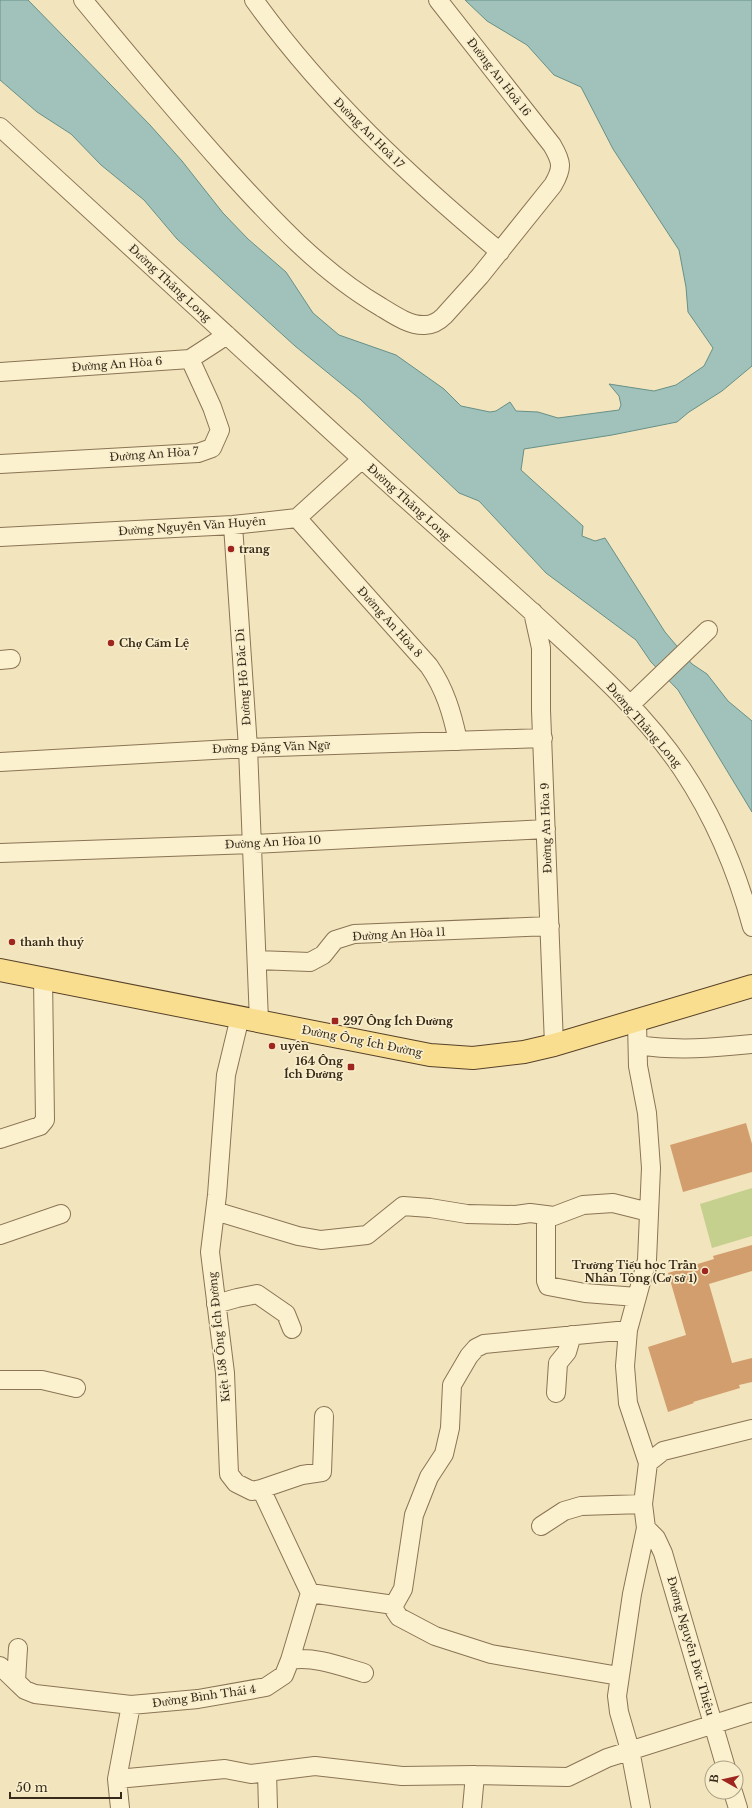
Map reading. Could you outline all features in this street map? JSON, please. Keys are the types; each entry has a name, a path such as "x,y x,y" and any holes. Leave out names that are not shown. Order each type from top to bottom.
{"main road":[{"name":"Đường Ông Ích Đường","path":"0,970 430,1055 473,1058 524,1052 554,1045 637,1022 752,986"}],"street":[{"path":"83,0 190,128 268,214 320,262 361,296 410,322 426,325 432,324 444,316 500,252"},
{"name":"Đường An Hoà 17","path":"254,0 341,107 416,179 500,252"},
{"name":"Đường An Hoà 16","path":"438,0 487,61 558,155 561,167 553,185 500,252"},
{"name":"Đường Thăng Long","path":"0,127 362,459 533,612 587,662 630,706 681,768 706,808 736,876 752,927"},
{"name":"Đường An Hòa 6","path":"0,372 190,359 227,335"},
{"name":"Đường An Hòa 7","path":"0,464 198,453 212,448 220,430 212,406 190,359"},
{"path":"297,518 362,459"},
{"name":"Đường Nguyễn Văn Huyên","path":"0,537 233,525 297,518"},
{"name":"Đường An Hòa 8","path":"297,518 429,666 441,682 450,706 458,741"},
{"name":"Đường Hồ Đắc Di","path":"233,525 248,748 256,960 249,1019"},
{"name":"Đường An Hòa 9","path":"533,612 541,648 541,710 554,1045"},
{"path":"630,706 708,630"},
{"name":"Đường Đặng Văn Ngữ","path":"0,762 248,748 543,738"},
{"name":"Đường An Hòa 10","path":"0,853 252,844 546,829"},
{"name":"Đường An Hòa 11","path":"256,960 310,962 323,955 335,940 354,934 550,926"},
{"path":"7,1138 40,1126 45,1120 43,978"},
{"name":"Kiệt 158 Ông Ích Đường","path":"249,1019 226,1075 215,1211 211,1232 210,1252 225,1373 229,1474 236,1483 252,1491 302,1475 322,1472 324,1416"},
{"path":"637,1022 638,1066 646,1113 651,1168 646,1260 628,1330 625,1366 628,1403 648,1463 643,1504 646,1528 632,1594 617,1696 619,1712 630,1750 641,1808"},
{"path":"638,1045 675,1049 752,1044"},
{"path":"215,1211 298,1236 321,1240 367,1236 403,1206 430,1208 467,1214 516,1216 530,1213 554,1216 583,1205 613,1203 649,1212"},
{"path":"0,1235 61,1214"},
{"path":"546,1215 546,1281 548,1286 585,1293 637,1297"},
{"path":"216,1304 257,1294 286,1314 292,1329"},
{"path":"619,1676 491,1654 435,1636 399,1617 395,1611 394,1605 403,1589 414,1515 429,1477 444,1454 450,1428 452,1385 469,1356 476,1348 484,1344 628,1330"},
{"path":"556,1393 558,1363 567,1352 572,1335"},
{"path":"0,1380 42,1380 76,1388"},
{"path":"648,1463 663,1451 750,1435"},
{"path":"261,1489 310,1593 394,1605"},
{"path":"541,1526 564,1511 581,1506 643,1504"},
{"name":"Đường Nguyễn Đức Thiệu","path":"646,1528 656,1538 663,1553 724,1760"},
{"name":"Đường Bình Thái 4","path":"0,1666 25,1690 35,1694 131,1705 198,1699 266,1687 284,1675 310,1593"},
{"path":"16,1681 18,1648"},
{"path":"290,1660 304,1658 364,1673"},
{"path":"120,1808 117,1779 131,1705"},
{"path":"117,1779 225,1768 251,1774 315,1766 402,1776 475,1775 568,1777 607,1758 752,1712"},
{"path":"267,1772 268,1808"},
{"path":"472,1808 475,1775"}],"green space":[{"path":"752,1188 752,1236 712,1248 700,1204"}],"water":[{"path":"0,0 28,0 150,125 182,161 223,213 248,239 286,272 313,313 339,335 396,355 444,389 461,406 490,412 496,411 510,402 516,411 538,412 558,418 619,410 621,405 619,396 609,384 654,391 676,385 704,366 713,348 688,312 686,287 679,250 613,149 581,87 554,75 527,45 487,21 465,0 752,0 752,366 722,391 689,412 677,422 612,435 524,449 521,470 583,526 582,536 595,541 605,538 665,632 692,664 707,674 728,701 752,721 752,812 678,690 651,662 636,640 546,573 479,501 459,493 360,399 295,346 177,239 144,200 101,165 71,134 37,112 0,80"}],"building":[{"path":"746,1123 752,1144 752,1172 683,1192 670,1145"},
{"path":"752,1245 752,1271 709,1284 732,1363 752,1358 752,1382 739,1385 740,1388 693,1402 694,1403 668,1412 648,1347 686,1335 668,1273 714,1259 713,1256"}],"place":[{"name":"trang","path":"231,549"},
{"name":"Chợ Cẩm Lệ","path":"111,643"},
{"name":"thanh thuý","path":"12,942"},
{"name":"297 Ông Ích Đường","path":"335,1021"},
{"name":"uyên","path":"272,1046"},
{"name":"164 Ông Ích Đường","path":"351,1067"},
{"name":"Trường Tiểu học Trần Nhân Tông (Cơ sở 1)","path":"705,1271"}]}
